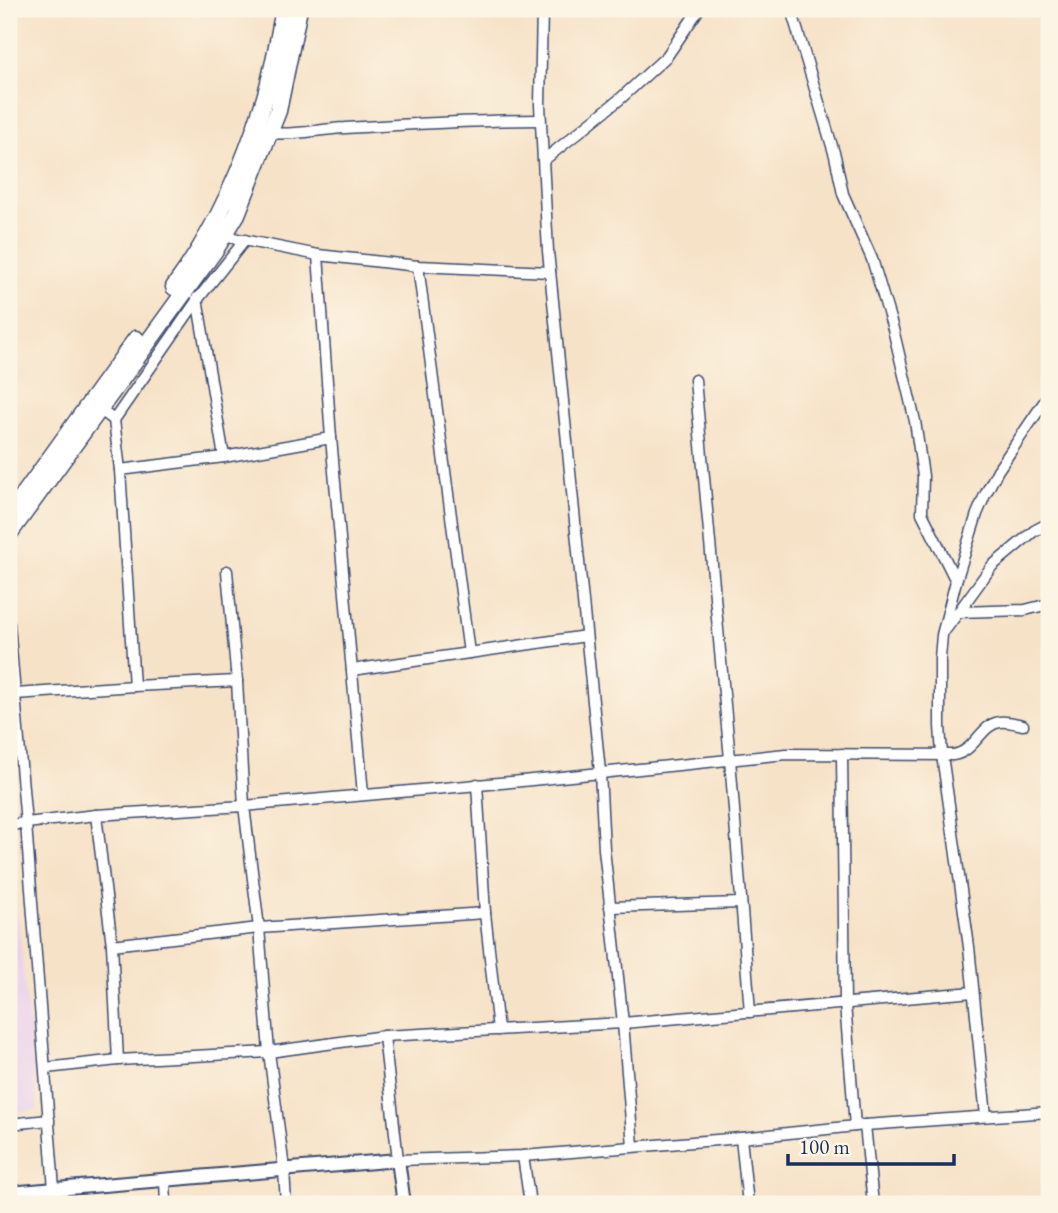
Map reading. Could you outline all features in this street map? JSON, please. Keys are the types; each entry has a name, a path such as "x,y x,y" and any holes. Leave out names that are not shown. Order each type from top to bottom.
{"main road":[{"path":"9,515 184,274 204,242 229,195 249,146 264,101 284,9"},
{"path":"9,534 194,278 237,214 278,111 299,9"}],"street":[{"path":"542,9 540,120 550,272 600,772 633,1146"},
{"path":"544,160 620,99 667,56 699,9"},
{"path":"791,9 835,156 843,194 872,259 893,329 915,421 923,476 922,513 957,581"},
{"path":"269,133 286,135 338,128 540,120"},
{"path":"223,236 318,255 418,266 550,272"},
{"path":"134,686 120,470 114,420 198,299 244,240"},
{"path":"318,255 331,438 363,794"},
{"path":"418,266 469,653"},
{"path":"194,278 224,457"},
{"path":"695,380 750,1012"},
{"path":"986,1116 969,947 942,755 942,635 985,495 998,470 1049,395"},
{"path":"99,409 114,420"},
{"path":"120,470 224,457 331,438"},
{"path":"942,635 992,566 1034,531 1049,523"},
{"path":"228,571 244,806 259,928 269,1052 286,1204"},
{"path":"958,612 1025,610 1049,604"},
{"path":"9,624 54,1189"},
{"path":"352,670 586,636"},
{"path":"15,694 237,681"},
{"path":"9,825 96,815 244,806 522,781 786,754 953,755 964,752 987,729 1000,722 1023,725"},
{"path":"842,754 845,1004 873,1204"},
{"path":"477,784 485,913 498,1030"},
{"path":"96,815 112,945 118,1060"},
{"path":"610,907 741,903"},
{"path":"112,945 259,928 485,913"},
{"path":"46,1068 118,1060 269,1052 384,1036 623,1023 973,992"},
{"path":"384,1036 404,1204"},
{"path":"9,1193 398,1160 523,1156 1049,1112"},
{"path":"9,1124 50,1120"},
{"path":"741,1138 748,1204"},
{"path":"523,1156 530,1204"},
{"path":"165,1180 166,1204"}],"shaded area":[{"path":"9,835 38,1110 9,1113"}]}
